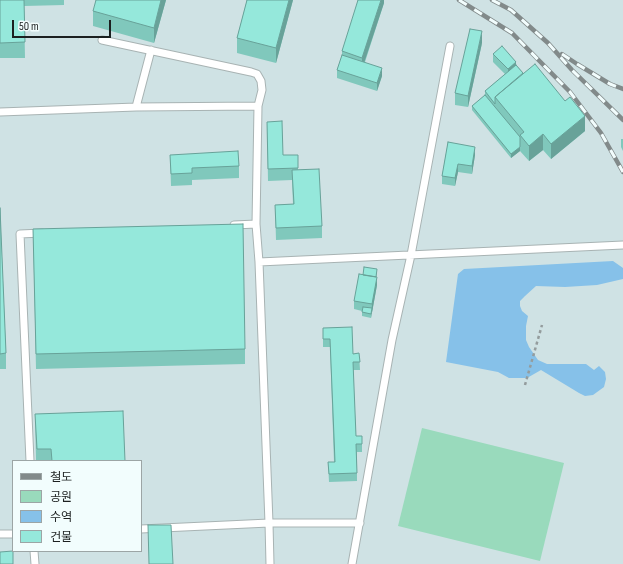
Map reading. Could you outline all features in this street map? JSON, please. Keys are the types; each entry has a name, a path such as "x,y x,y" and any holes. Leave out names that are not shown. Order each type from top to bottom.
{"lane":[{"path":"102,40 251,72 257,74 262,81 262,90 258,106 256,224 259,262 270,564"},
{"path":"352,564 392,340 411,255 450,46"},
{"path":"136,107 151,50"},
{"path":"0,112 136,107 258,106"},
{"path":"224,226 256,224"},
{"path":"30,460 20,234 52,233"},
{"path":"259,262 623,245"},
{"path":"142,528 269,523 360,523"},
{"path":"0,534 12,534"},
{"path":"34,552 35,564"}],"path":[{"path":"526,385 542,326"}],"shaded area":[{"path":"0,0 623,0 623,564 0,564"}],"green space":[{"path":"422,428 564,463 540,561 398,526"}],"water":[{"path":"613,261 623,268 623,279 597,285 565,287 536,286 520,301 522,311 528,316 526,340 538,360 547,364 586,364 594,370 599,366 605,372 606,379 604,387 593,395 585,396 541,370 527,378 509,378 498,372 446,362 458,274 464,269"}],"building":[{"path":"0,0 24,0 25,42 0,43"},
{"path":"96,0 161,0 154,28 93,11"},
{"path":"247,0 289,0 276,48 237,38"},
{"path":"358,0 381,0 362,58 342,51"},
{"path":"470,29 482,31 468,96 455,93"},
{"path":"502,46 516,62 508,69 493,54"},
{"path":"342,55 382,68 377,83 337,70"},
{"path":"535,64 565,101 570,97 585,116 551,144 543,134 529,146 520,135 524,132 495,97"},
{"path":"516,65 523,73 495,97 495,104 485,91"},
{"path":"485,95 520,137 520,147 511,154 472,106"},
{"path":"282,121 283,155 298,155 298,168 268,169 267,122"},
{"path":"448,142 475,147 472,166 458,164 455,178 442,176"},
{"path":"238,151 239,166 192,168 192,173 171,174 170,155"},
{"path":"319,169 322,226 276,228 275,205 294,204 292,170"},
{"path":"0,208 6,353 0,354"},
{"path":"243,224 245,349 36,354 33,229"},
{"path":"364,267 377,269 376,277 363,275"},
{"path":"359,274 377,277 372,304 354,301"},
{"path":"363,307 372,308 371,314 362,312"},
{"path":"352,327 353,354 359,353 360,362 353,362 356,436 362,436 362,444 356,444 357,473 329,474 328,462 335,462 330,339 323,339 323,328"},
{"path":"123,411 125,460 52,460 51,449 37,449 35,414"},
{"path":"148,525 171,525 173,564 149,564"},
{"path":"0,552 13,552 13,564 0,564"}],"railway":[{"path":"459,0 512,33 570,92 601,133 623,172"},
{"path":"492,0 511,10 548,43 572,70 623,120"},
{"path":"562,54 610,84 623,89"}]}
